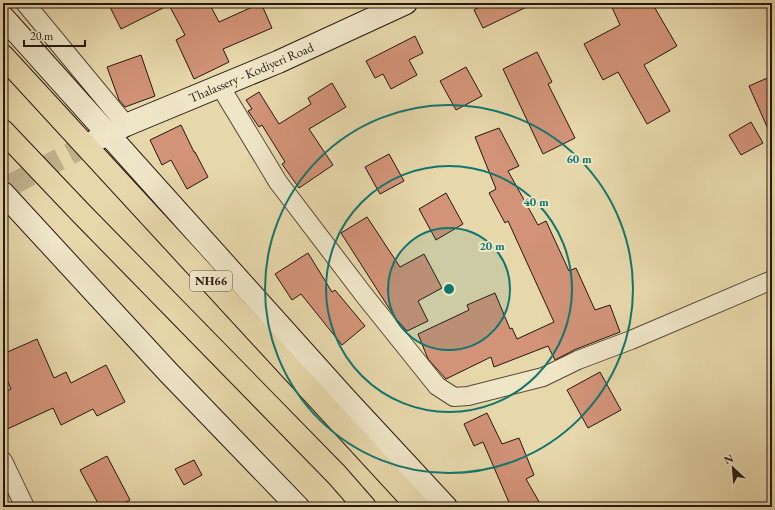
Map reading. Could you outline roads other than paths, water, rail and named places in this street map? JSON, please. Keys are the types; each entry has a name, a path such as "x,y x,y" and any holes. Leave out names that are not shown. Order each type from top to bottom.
{"highway":[{"name":"NH66","path":"3,56 418,507"},
{"path":"3,131 337,475 365,507"}],"street":[{"path":"25,3 110,133"},
{"name":"Thalassery - Kodiyeri Road","path":"110,133 278,62 406,3"},
{"path":"3,17 110,133 345,398 446,507"},
{"path":"220,86 278,182 364,295 437,386 454,397 468,396 543,377 578,360 667,325 772,280"},
{"path":"6,189 168,372 298,507"},
{"path":"3,461 25,507"}],"tunnel":[{"path":"11,185 96,140"}]}
